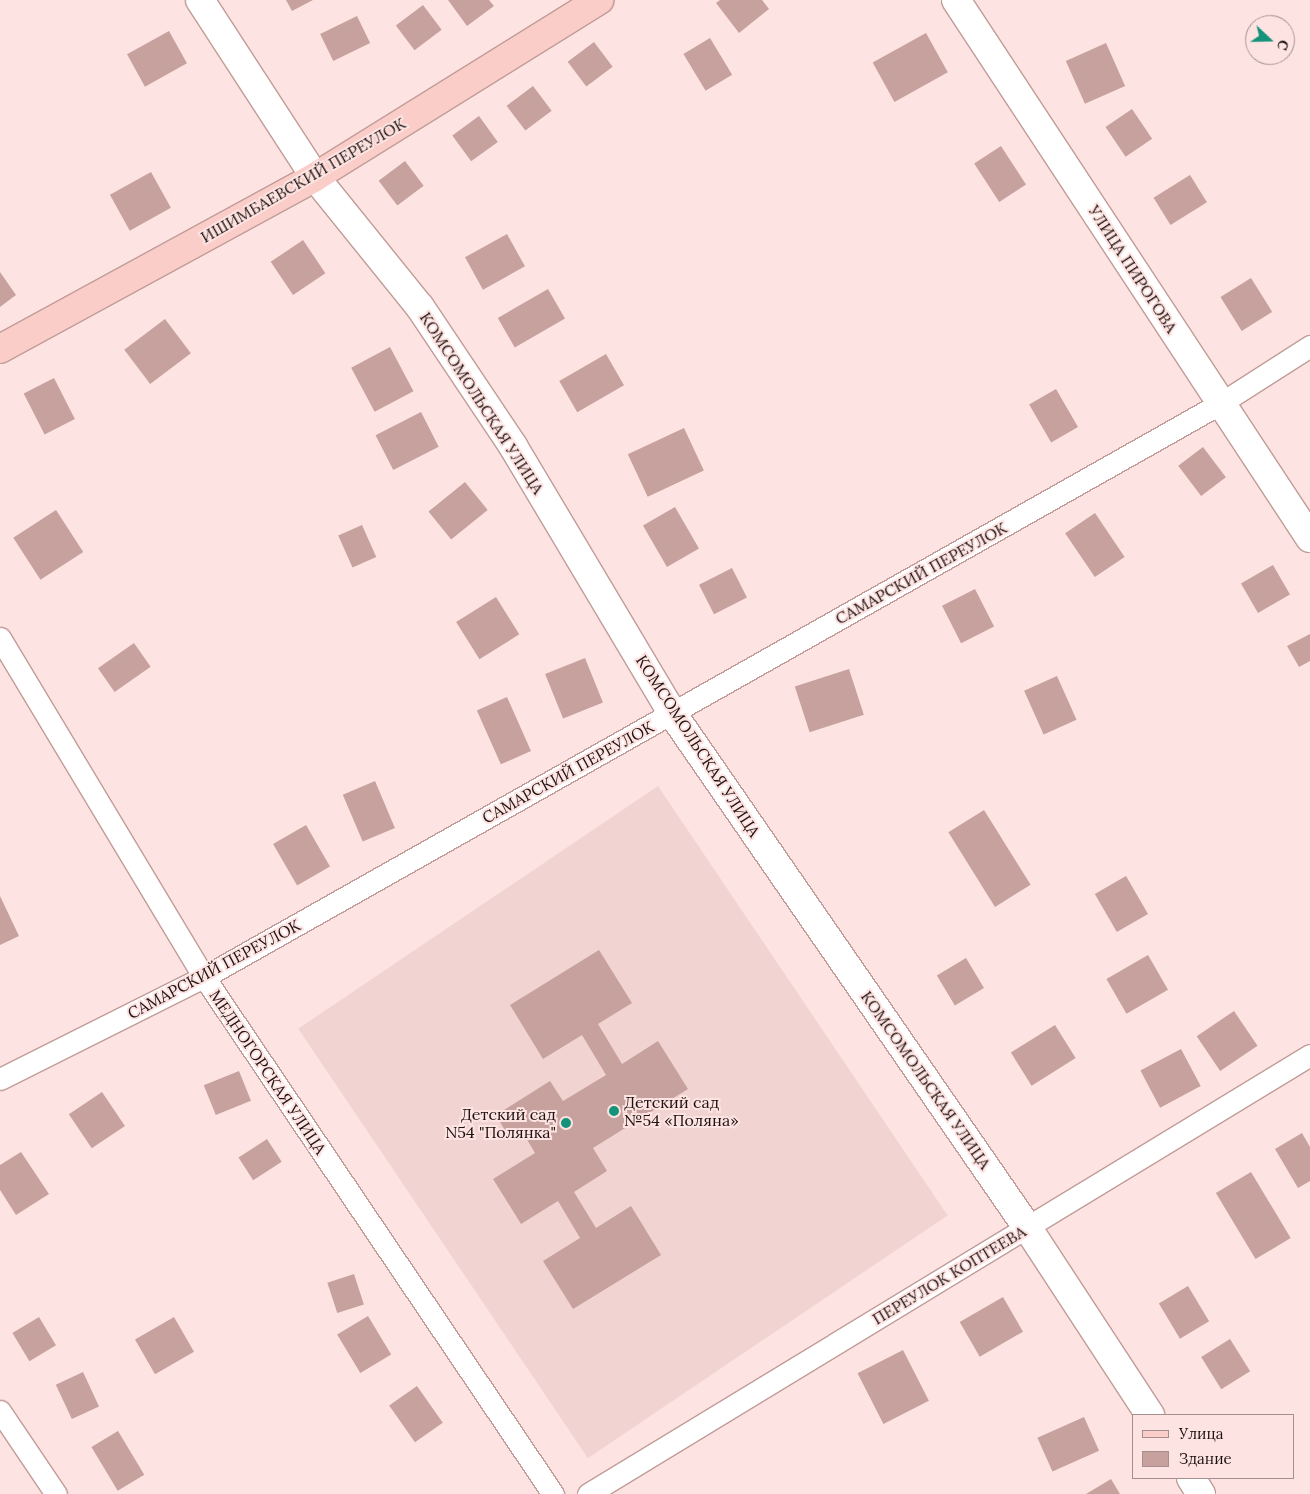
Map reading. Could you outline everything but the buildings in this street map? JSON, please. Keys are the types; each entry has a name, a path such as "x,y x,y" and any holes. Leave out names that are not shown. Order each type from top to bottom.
{"main road":[{"name":"КОМСОМОЛЬСКАЯ УЛИЦА","path":"200,0 314,177 420,307 513,446 672,713 1027,1227 1149,1414"},
{"name":"ИШИМБАЕВСКИЙ ПЕРЕУЛОК","path":"0,349 314,177 599,0"},
{"name":"УЛИЦА ПИРОГОВА","path":"956,0 1310,538"},
{"path":"1192,1479 1201,1494"}],"street":[{"name":"САМАРСКИЙ ПЕРЕУЛОК","path":"0,1079 204,977 1221,403 1310,346"},
{"name":"МЕДНОГОРСКАЯ УЛИЦА","path":"0,638 204,977 553,1494"},
{"name":"ПЕРЕУЛОК КОПТЕЕВА","path":"588,1494 1310,1055"},
{"path":"0,1411 56,1494"}],"shaded area":[{"name":"Детский сад №54 «Поляна»","path":"658,786 948,1215 588,1458 298,1029"}],"place":[{"name":"Детский сад №54 «Поляна»","path":"614,1111"},
{"name":"Детский сад N54 \"Полянка\"","path":"566,1123"}]}
